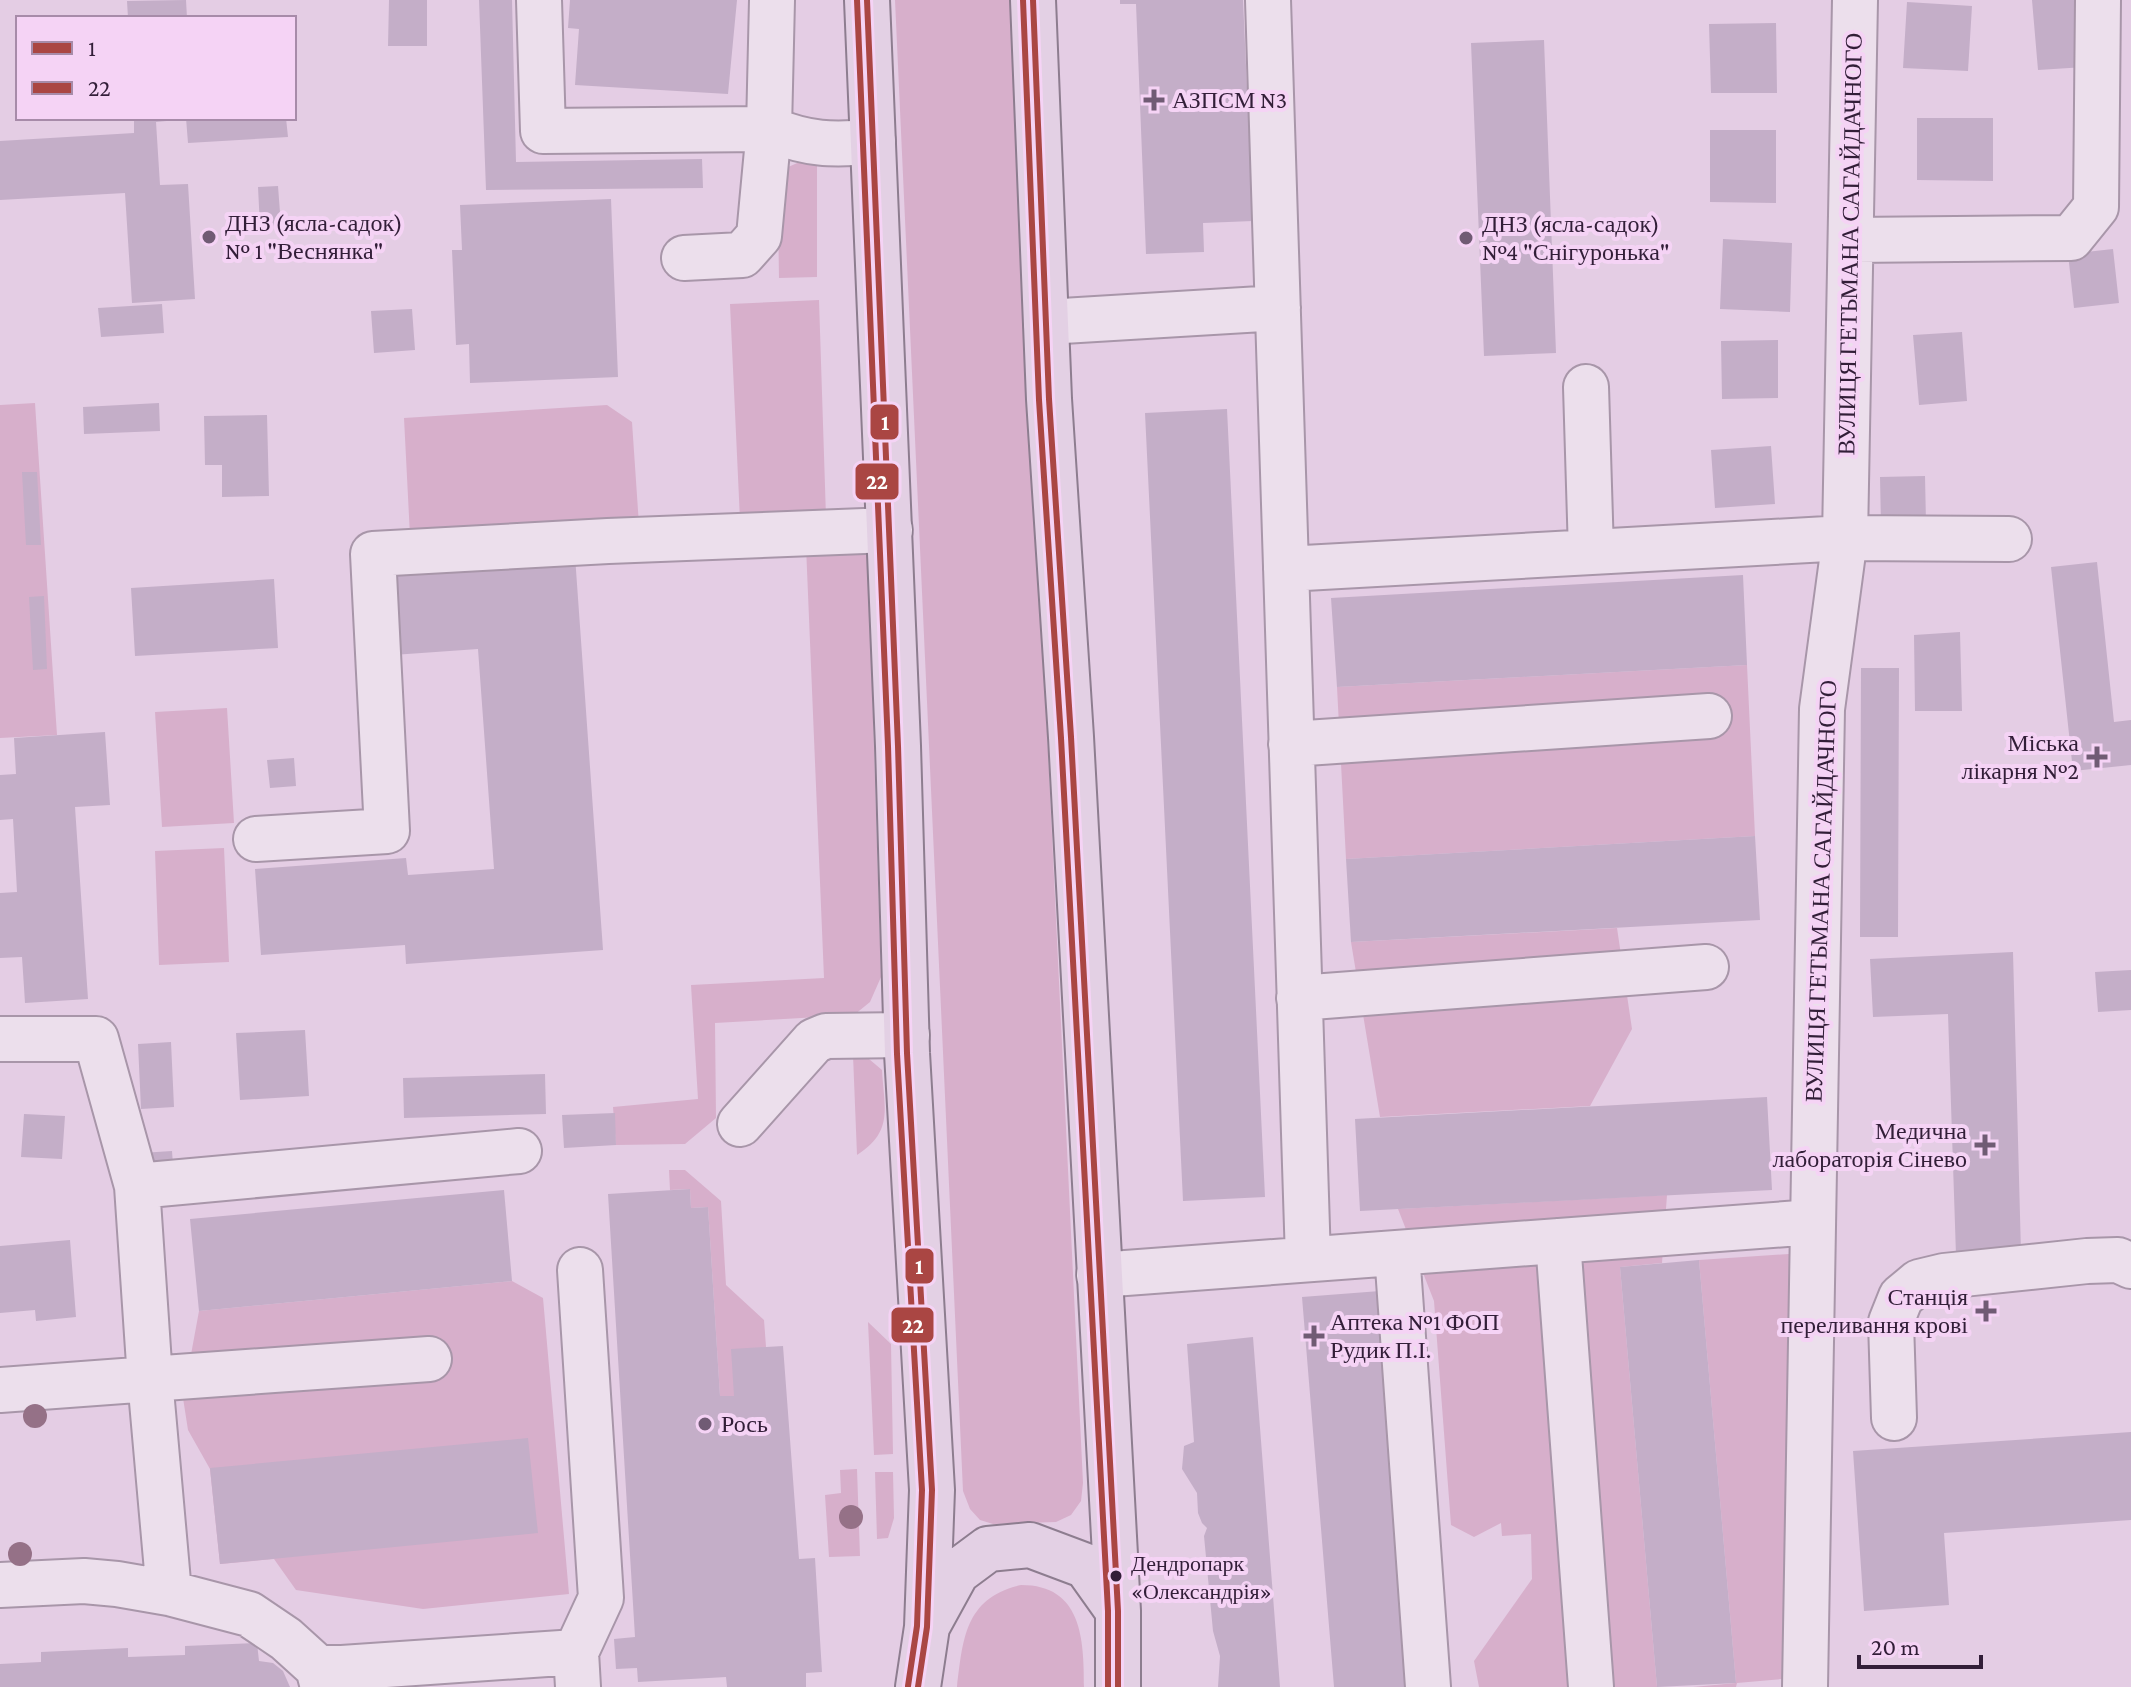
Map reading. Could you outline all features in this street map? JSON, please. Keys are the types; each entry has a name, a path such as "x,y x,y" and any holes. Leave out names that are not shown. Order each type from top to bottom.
{"main road":[{"path":"867,0 890,530 907,1035 932,1490 927,1627 918,1687"},
{"path":"1033,0 1046,322 1118,1611 1118,1687"},
{"path":"927,1627 957,1572 988,1549 1030,1545 1086,1566 1118,1611"}],"street":[{"path":"539,0 543,131 769,129 798,140 828,145 873,142"},
{"path":"684,258 742,255 759,236 769,129 772,0"},
{"path":"1268,0 1308,1259"},
{"name":"ВУЛИЦЯ ГЕТЬМАНА САГАЙДАЧНОГО","path":"1805,1687 1822,709 1845,538 1855,0"},
{"path":"1851,240 2071,238 2096,207 2098,0"},
{"path":"1046,322 1278,308"},
{"path":"1586,387 1591,552"},
{"path":"256,839 387,831 373,554 890,530"},
{"path":"1286,569 1845,538 2009,539"},
{"path":"1291,744 1709,716"},
{"path":"1299,998 1706,967"},
{"path":"740,1124 814,1041 826,1036 907,1035"},
{"path":"0,1039 96,1039 137,1186 169,1593"},
{"path":"137,1186 519,1151"},
{"path":"1099,1275 1813,1222"},
{"path":"1558,1241 1591,1687"},
{"path":"1397,1253 1428,1687"},
{"path":"1894,1418 1891,1322 1901,1297 1919,1282 1944,1276 2087,1261 2118,1260 2131,1266"},
{"path":"0,1585 84,1581 117,1584 169,1593 249,1614 286,1639 320,1677 342,1668 577,1670 601,1598 580,1270"},
{"path":"0,1390 429,1359"},
{"path":"1118,1611 1141,1687"}],"shaded area":[{"path":"895,0 1012,0 1083,1483 1081,1501 1071,1515 1056,1522 993,1524 980,1520 970,1509 963,1491"},
{"path":"817,159 817,277 779,278 778,213 786,168 804,160"},
{"path":"819,300 826,517 740,520 730,304"},
{"path":"35,403 57,735 0,738 0,405"},
{"path":"607,405 632,422 639,525 410,536 404,418"},
{"path":"806,546 866,546 868,555 881,977 870,1002 854,1015 715,1023 716,1118 685,1144 616,1145 613,1107 698,1099 691,985 824,978"},
{"path":"1747,665 1755,836 1346,859 1337,687"},
{"path":"227,708 234,823 162,827 155,712"},
{"path":"224,848 229,962 159,965 155,851"},
{"path":"1617,928 1632,1029 1590,1106 1380,1117 1351,942"},
{"path":"853,1055 869,1059 882,1070 885,1107 882,1128 877,1137 857,1155"},
{"path":"669,1170 685,1170 721,1201 726,1285 764,1320 766,1347 734,1396 720,1396 708,1207 691,1208 690,1189 670,1190"},
{"path":"1667,1195 1662,1263 1620,1267 1657,1687 1479,1687 1474,1661 1532,1579 1531,1534 1502,1536 1501,1523 1474,1537 1451,1525 1434,1301 1398,1209"},
{"path":"1803,1253 1793,1678 1737,1683 1736,1687 1693,1687 1736,1683 1699,1260"},
{"path":"512,1281 543,1298 569,1594 423,1609 296,1590 274,1559 220,1564 210,1469 188,1430 183,1398 199,1311"},
{"path":"868,1322 891,1344 893,1454 874,1455"},
{"path":"857,1469 860,1556 829,1557 825,1495 841,1493 840,1470"},
{"path":"875,1472 893,1472 894,1518 888,1538 877,1539"},
{"path":"1021,1585 1041,1587 1057,1594 1068,1605 1080,1634 1084,1687 957,1687 970,1622 988,1600 1002,1591"}],"building":[{"path":"186,0 187,16 128,16 127,1"},
{"path":"389,0 427,0 427,46 388,46"},
{"path":"479,0 512,0 516,162 702,159 703,188 486,190"},
{"path":"570,0 737,0 728,94 575,85 579,29 568,28"},
{"path":"1120,0 1243,0 1253,221 1203,223 1204,252 1146,254 1136,4 1120,4"},
{"path":"2032,0 2080,0 2085,67 2038,70"},
{"path":"1907,2 1972,6 1968,71 1903,68"},
{"path":"1776,23 1777,93 1711,93 1709,24"},
{"path":"1544,40 1556,353 1484,356 1471,43"},
{"path":"1917,118 1993,118 1993,181 1917,180"},
{"path":"134,120 177,120 156,122 160,185 188,184 195,299 132,303 125,193 0,200 0,141 134,133"},
{"path":"186,120 286,120 288,137 188,143"},
{"path":"1710,130 1776,130 1776,203 1710,202"},
{"path":"278,186 281,226 260,227 258,187"},
{"path":"611,199 618,377 470,383 469,344 456,345 452,250 462,250 460,205"},
{"path":"1723,239 1792,243 1790,312 1720,309"},
{"path":"2113,249 2119,303 2074,308 2068,254"},
{"path":"162,304 164,333 101,337 98,308"},
{"path":"412,309 415,350 374,353 371,311"},
{"path":"1962,332 1967,401 1919,405 1913,335"},
{"path":"1778,340 1778,398 1722,399 1721,341"},
{"path":"159,403 160,431 84,434 83,407"},
{"path":"1227,409 1265,1197 1183,1201 1145,413"},
{"path":"267,415 269,496 222,497 222,465 205,465 204,416"},
{"path":"1771,446 1775,504 1715,508 1711,450"},
{"path":"22,472 37,472 41,545 26,545"},
{"path":"1925,476 1926,523 1881,524 1880,477"},
{"path":"575,556 603,950 406,964 405,945 261,955 255,869 406,858 408,875 494,869 478,649 393,655 387,569"},
{"path":"2097,562 2114,722 2131,720 2131,765 2073,771 2051,567"},
{"path":"1743,575 1747,665 1337,687 1331,598"},
{"path":"274,579 278,648 135,656 131,588"},
{"path":"44,596 47,669 33,670 29,597"},
{"path":"1960,632 1962,711 1915,711 1914,635"},
{"path":"1861,668 1899,668 1898,937 1860,937"},
{"path":"105,732 110,805 75,807 88,999 25,1003 22,957 0,958 0,893 17,892 13,819 0,820 0,775 16,774 14,738"},
{"path":"294,758 296,786 270,788 267,760"},
{"path":"1755,836 1760,920 1351,942 1346,859"},
{"path":"2013,952 2021,1253 1956,1255 1948,1014 1873,1017 1870,959"},
{"path":"2131,970 2131,1010 2098,1012 2095,972"},
{"path":"305,1030 309,1096 240,1100 236,1033"},
{"path":"171,1042 174,1107 141,1109 138,1044"},
{"path":"545,1074 546,1114 404,1118 403,1078"},
{"path":"1767,1097 1772,1190 1360,1211 1355,1119"},
{"path":"615,1113 616,1145 564,1148 562,1115"},
{"path":"24,1114 65,1116 62,1159 21,1157"},
{"path":"172,1151 173,1165 142,1168 141,1153"},
{"name":"Рось","path":"690,1189 691,1208 708,1207 720,1396 734,1396 731,1349 783,1346 799,1559 815,1558 822,1672 806,1673 806,1687 727,1687 726,1677 638,1682 637,1668 616,1669 614,1639 635,1637 608,1194"},
{"path":"504,1190 512,1281 199,1311 190,1219"},
{"path":"70,1240 76,1317 36,1321 35,1310 0,1313 0,1246"},
{"path":"1699,1260 1736,1683 1657,1687 1620,1267"},
{"path":"1380,1291 1412,1687 1334,1687 1302,1297"},
{"path":"1253,1337 1280,1687 1218,1687 1220,1656 1213,1631 1204,1536 1207,1528 1198,1513 1197,1493 1182,1469 1184,1446 1194,1442 1187,1344"},
{"path":"2131,1432 2131,1520 1944,1533 1949,1605 1864,1611 1853,1451"},
{"path":"528,1438 538,1533 220,1564 210,1468"},
{"path":"257,1643 259,1661 273,1663 283,1671 290,1687 0,1687 0,1664 41,1662 41,1652 128,1648 128,1657 185,1655 185,1646"}],"transit line":[{"name":"22","path":"857,0 888,746 897,1054 922,1490 917,1626 908,1686"},
{"name":"1","path":"867,0 898,746 907,1053 932,1490 927,1627 918,1687"},
{"name":"22","path":"1023,0 1039,400 1061,738 1108,1611 1108,1687"},
{"name":"1","path":"1033,0 1049,399 1071,737 1118,1611 1118,1687"}],"place":[{"name":"АЗПСМ N3","path":"1154,100"},
{"name":"ДНЗ (ясла-садок) № 1 \"Веснянка\"","path":"209,237"},
{"name":"ДНЗ (ясла-садок) №4 \"Снігуронька\"","path":"1466,238"},
{"name":"Міська лікарня №2","path":"2097,757"},
{"name":"Медична лабораторія Сінево","path":"1985,1145"},
{"name":"Станція переливання крові","path":"1986,1311"},
{"name":"Аптека №1 ФОП Рудик П.І.","path":"1314,1336"},
{"name":"Рось","path":"705,1424"},
{"name":"Дендропарк «Олександрія»","path":"1116,1576"}]}
